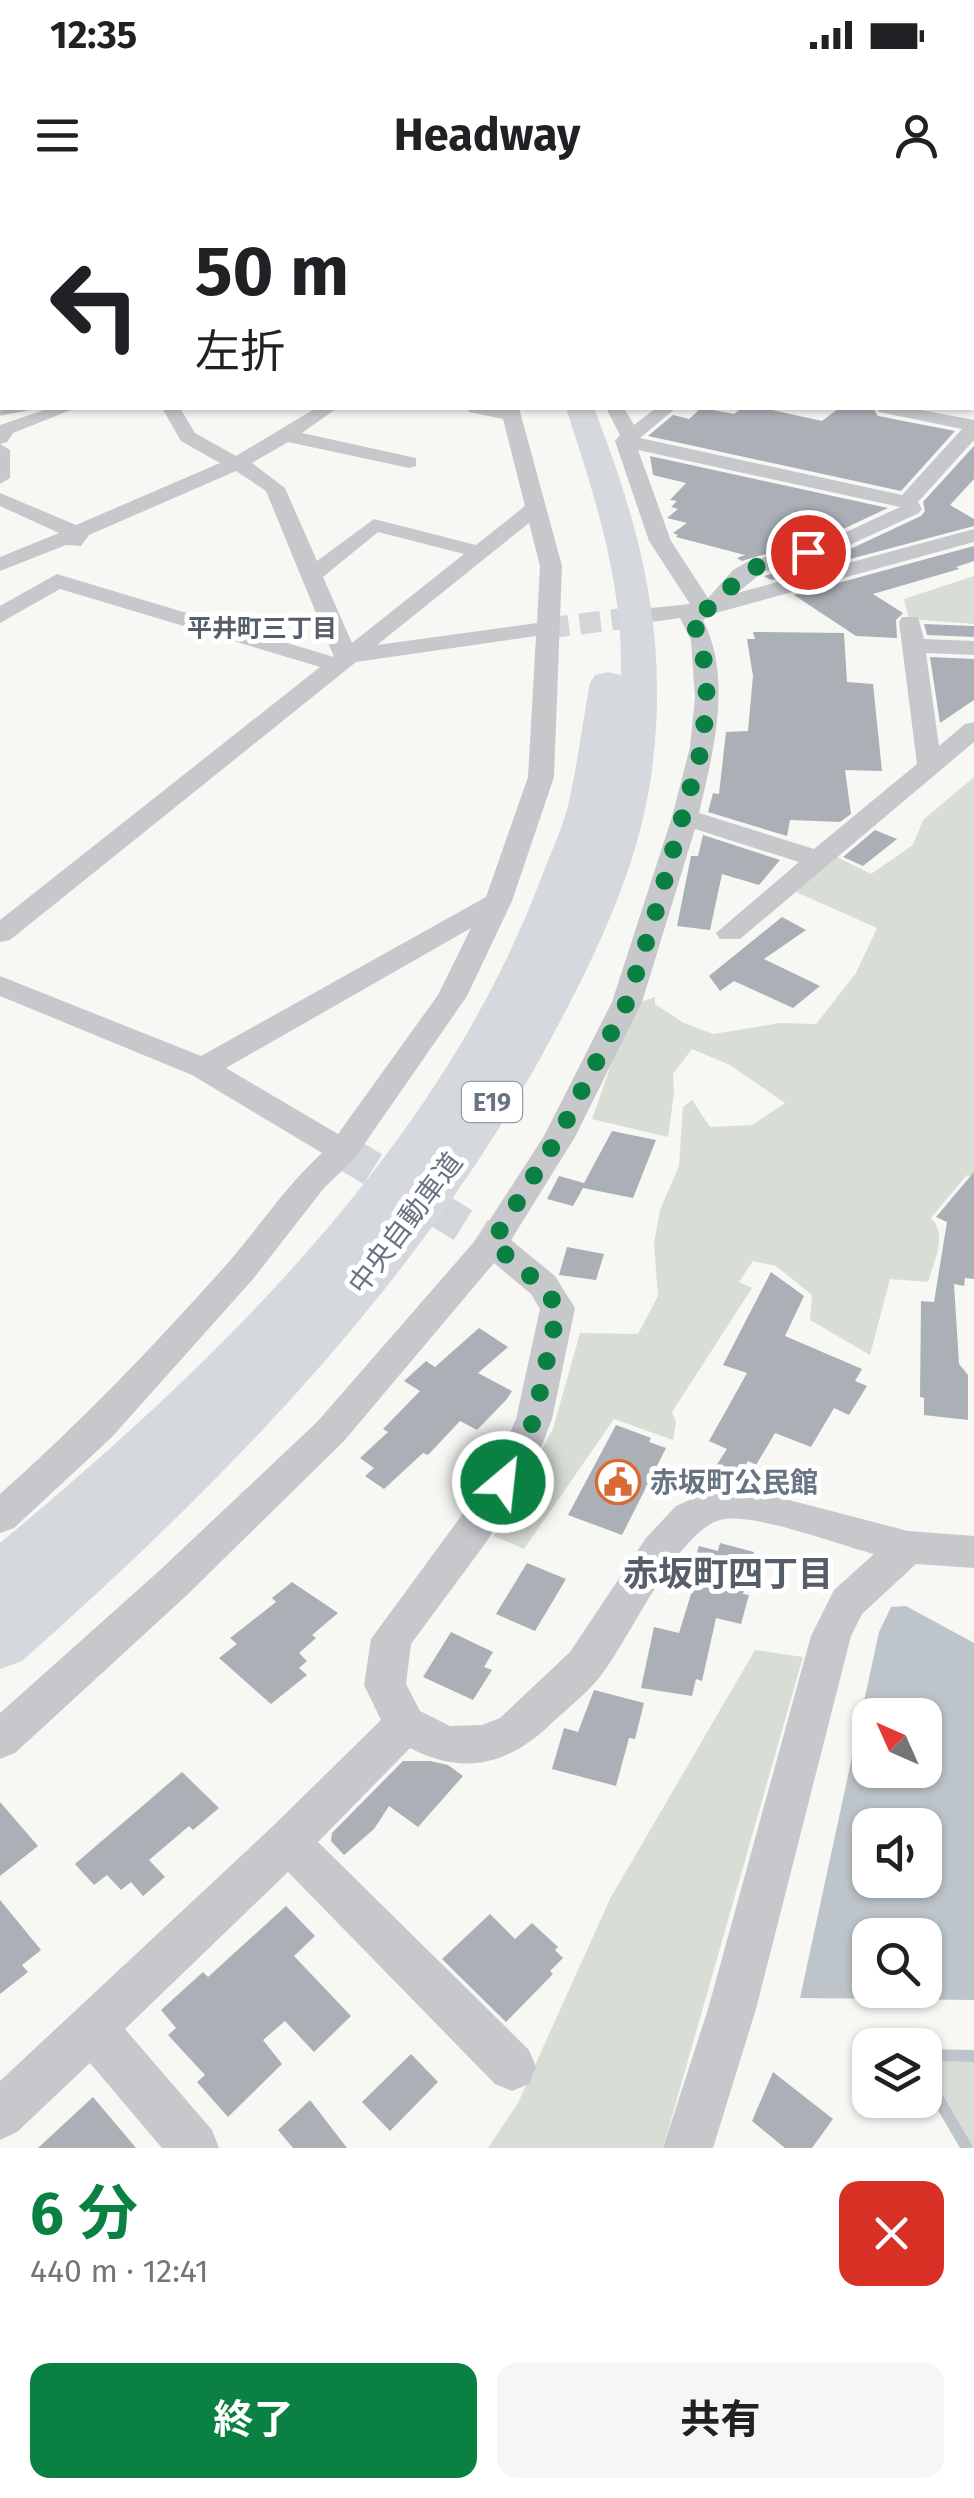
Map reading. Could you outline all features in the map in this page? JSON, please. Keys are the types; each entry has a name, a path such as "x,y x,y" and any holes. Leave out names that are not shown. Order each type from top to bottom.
{"highway":[{"name":"中央自動車道","path":"0,1579 171,1426 291,1301 427,1134 520,983 562,887 591,798 607,697 610,650 595,538 526,410"},
{"name":"中央自動車道","path":"0,1642 67,1585 211,1448 330,1319 402,1233 499,1092 538,1026 593,911 624,815 634,763 637,671 631,575 581,410"}],"street":[{"path":"0,438 6,430 61,410"},
{"path":"172,410 176,427 188,440 256,471 275,488 313,575 341,661"},
{"path":"0,565 237,462 325,410"},
{"path":"0,1517 99,1427 241,1270 312,1180 343,1151 452,996 498,901 541,778 551,566 538,506 526,410"},
{"path":"616,410 660,541 709,607"},
{"path":"628,439 664,410"},
{"path":"895,410 974,427 907,502"},
{"path":"285,435 409,462"},
{"path":"0,1740 172,1584 331,1431 492,1243 558,1137 627,1002 685,817 702,747 707,698 702,640 690,618 756,567 836,544 912,509 907,502 628,439"},
{"path":"0,450 0,478"},
{"path":"0,499 80,538 25,571 341,661 548,628"},
{"path":"0,934 538,506"},
{"path":"13,526 39,515"},
{"path":"313,575 374,525 480,552"},
{"path":"651,615 709,607 974,535"},
{"path":"0,616 56,581"},
{"path":"929,763 911,633 974,648"},
{"path":"730,933 974,729"},
{"path":"685,817 818,858"},
{"path":"203,1068 498,901"},
{"path":"0,985 203,1068 343,1151"},
{"path":"492,1243 542,1286 558,1308 534,1420 518,1458 473,1530 391,1639 384,1685 405,1724 446,1746 484,1744 514,1731 585,1665 660,1548 690,1517 716,1504 747,1504 908,1548 974,1552"},
{"path":"688,2148 732,2009 831,1636 848,1602 908,1548"},
{"path":"0,2115 288,1842 405,1724"},
{"path":"288,1842 512,2067"},
{"path":"93,2030 194,2148"}],"shaded area":[{"path":"974,576 974,624 909,619 904,599"},
{"path":"974,777 974,1178 967,1175 931,1218 939,1240 928,1282 890,1279 870,1355 810,1320 812,1295 776,1266 753,1261 739,1282 752,1288 672,1412 676,1422 673,1440 614,1419 524,1549 494,1536 553,1429 580,1333 638,1334 658,1296 654,1244 660,1210 679,1166 683,1107 692,1100 710,1127 752,1125 785,1103 730,1065 692,1049 673,1074 668,1137 592,1119 632,1005 655,997 655,1004 684,1023 713,1034 780,1023 816,1024 856,973 877,928 796,892 835,856 871,874 913,845 923,820"},
{"path":"906,1606 974,1643 974,2000 942,2000 942,1918 852,1918 852,1999 800,1998 852,1757 852,1788 942,1788 942,1698 865,1698 879,1632 891,1607"},
{"path":"755,1650 803,1657 663,2148 488,2148 518,2103 610,1899"},
{"path":"942,2061 974,2062 974,2148 942,2093"}],"building":[{"path":"699,410 734,414 739,410 772,410 822,421 836,410 874,410 878,416 955,431 901,491 648,436 673,415 689,419"},
{"path":"974,446 974,479 950,505 974,519 974,526 771,580 764,576 844,552 921,516 925,511 923,502"},
{"path":"650,456 888,508 828,536 742,561 737,558 745,555 676,537 673,533 687,523 667,518 678,509 671,507 677,501 670,500 686,483 653,475"},
{"path":"974,546 974,561 956,567 959,569 873,594 903,613 896,620 897,638 856,636 794,595"},
{"path":"924,624 974,626 974,637 927,635"},
{"path":"753,632 844,633 847,682 873,684 882,771 845,770 851,814 840,822 790,820 787,836 708,812 713,793 719,794 726,732 748,731 753,676 747,639 755,639"},
{"path":"930,657 974,659 974,700 940,723"},
{"path":"875,830 897,839 863,866 843,857"},
{"path":"703,835 780,860 759,885 722,874 710,930 677,926 691,856 698,856"},
{"path":"782,917 806,930 764,959 820,986 793,1008 734,981 720,991 709,976"},
{"path":"612,1131 656,1140 633,1198 583,1188 573,1206 547,1199 559,1176 584,1183"},
{"path":"974,1172 974,1279 965,1278 964,1286 954,1284 959,1364 968,1375 968,1420 924,1415 924,1398 920,1397 921,1301 934,1302 947,1222 936,1217"},
{"path":"567,1247 604,1254 596,1280 559,1275"},
{"path":"771,1272 804,1296 785,1336 862,1369 855,1381 867,1386 849,1415 834,1408 811,1447 775,1433 756,1465 748,1461 737,1479 714,1469 727,1449 709,1441 747,1373 723,1365"},
{"path":"479,1328 508,1347 478,1373 512,1391 477,1430 460,1421 428,1455 423,1453 384,1489 365,1476 374,1468 360,1458 388,1432 383,1429 420,1391 404,1381 426,1361 435,1367"},
{"name":"赤坂町公民館","path":"616,1425 666,1448 622,1535 568,1515"},
{"path":"720,1543 754,1552 743,1594 749,1595 741,1624 716,1618 702,1681 696,1679 692,1696 641,1688 654,1627 679,1633 696,1578 690,1576 699,1546 718,1551"},
{"path":"527,1563 566,1579 535,1631 496,1614"},
{"path":"292,1582 338,1613 312,1635 316,1638 299,1653 307,1661 299,1668 307,1675 271,1704 219,1658 237,1644 230,1638 276,1602 272,1598"},
{"path":"451,1632 493,1652 484,1667 492,1670 473,1700 423,1677"},
{"path":"594,1690 644,1703 635,1739 629,1738 616,1786 552,1769 564,1728 578,1732"},
{"path":"403,1761 448,1765 463,1776 418,1827 389,1806 374,1829 344,1855 331,1841 332,1833"},
{"path":"182,1772 219,1808 193,1830 189,1826 149,1860 165,1877 143,1896 131,1882 121,1890 107,1875 94,1885 75,1864"},
{"path":"0,1802 38,1846 0,1876"},
{"path":"0,1900 41,1950 22,1965 28,1972 0,1994"},
{"path":"286,1906 315,1936 294,1956 351,2016 314,2052 285,2021 263,2040 282,2064 228,2117 197,2082 205,2075 168,2035 176,2028 161,2010 203,1972 208,1977"},
{"path":"490,1914 515,1939 532,1923 558,1947 555,1950 563,1958 550,1971 553,1974 506,2022 442,1959"},
{"path":"411,2054 438,2082 390,2131 362,2102"},
{"path":"773,2072 833,2119 812,2148 785,2148 752,2121"},
{"path":"93,2097 136,2148 38,2148"},
{"path":"310,2100 347,2148 293,2148 278,2130"}],"waterway":[{"path":"0,413 16,410"},
{"path":"942,2055 974,2056"},
{"path":"942,2105 967,2148"}],"tunnel":[{"path":"548,628 651,615"},
{"path":"343,1151 492,1243"}],"place":[{"name":"赤坂町公民館","path":"618,1482"}],"district":[{"name":"平井町三丁目","path":"262,628"},
{"name":"赤坂町四丁目","path":"728,1574"}],"route":[{"path":"503,1482 534,1420 558,1308 542,1286 492,1243 558,1137 627,1002 654,918 702,747 707,698 702,640 690,618 714,605 741,576 756,567 808,552"}]}
